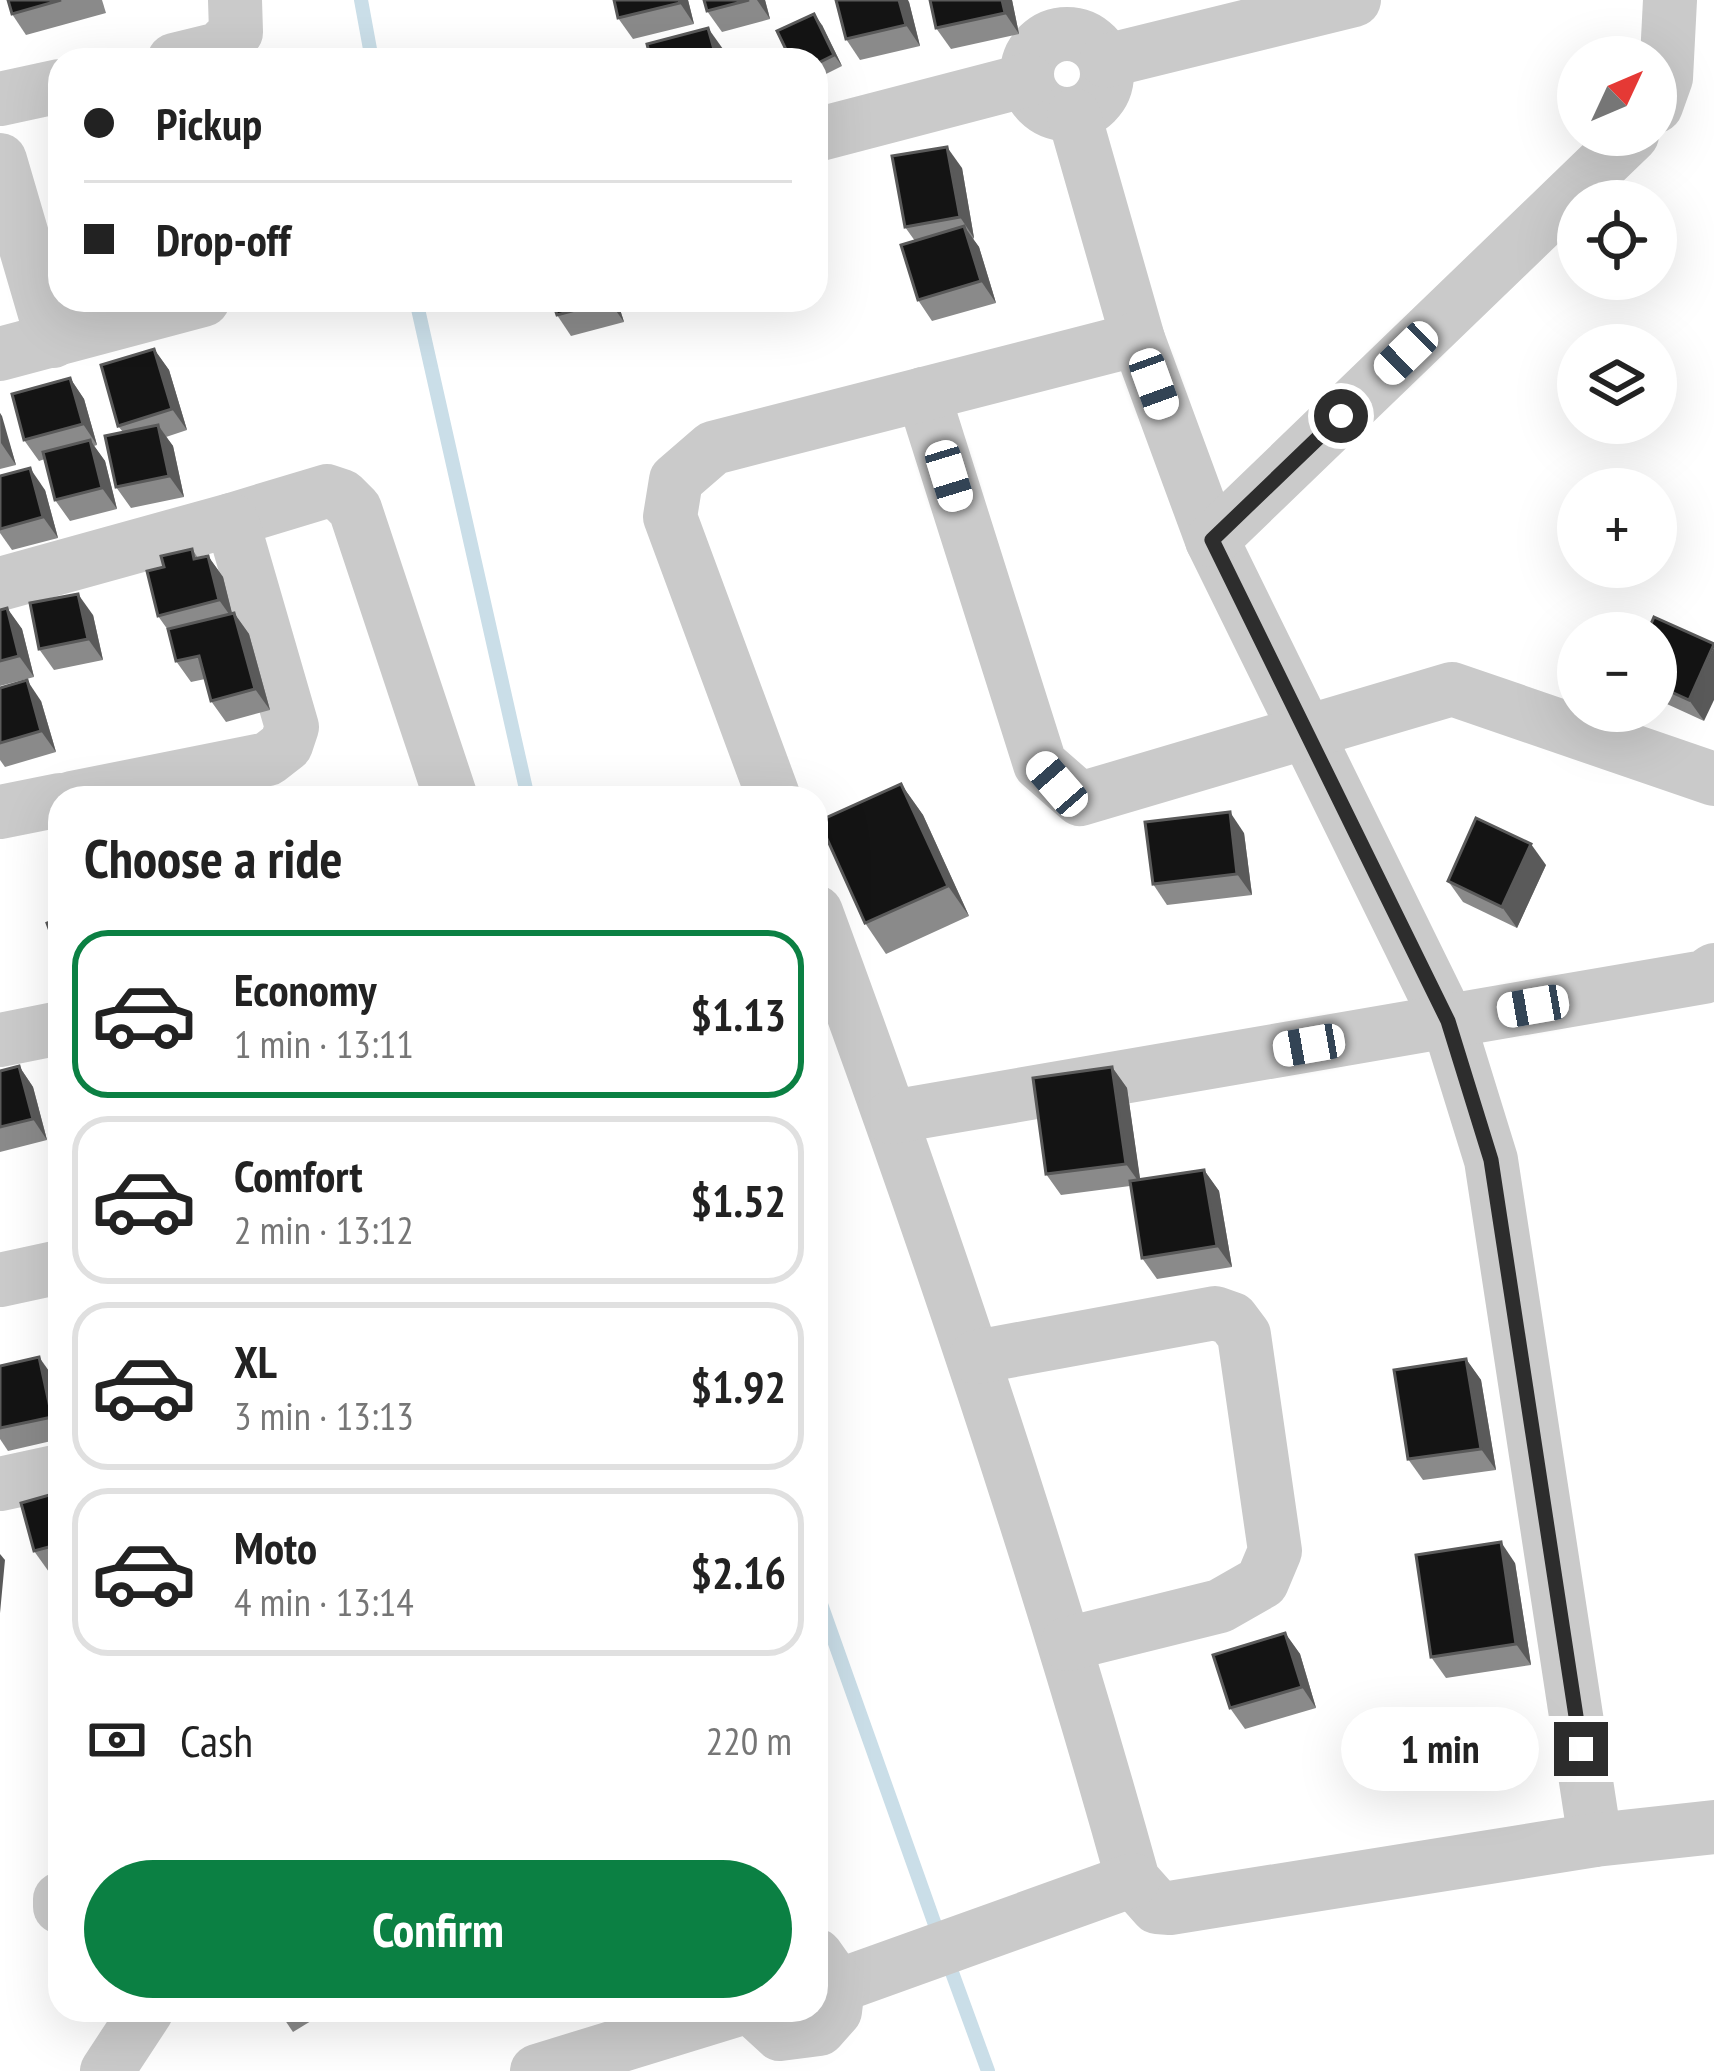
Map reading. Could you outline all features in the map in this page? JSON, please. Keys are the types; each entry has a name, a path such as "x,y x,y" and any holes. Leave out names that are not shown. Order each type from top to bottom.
{"street":[{"path":"220,48 236,32 235,0"},
{"path":"1076,32 1097,99 1074,115 1045,109 1027,80 1028,62 1039,45 1076,32 1354,0"},
{"path":"1668,36 1670,0"},
{"path":"828,132 1027,80"},
{"path":"0,99 48,89"},
{"path":"1074,115 1138,339 1212,540 1448,1021 1491,1160 1595,1840"},
{"path":"1212,540 1610,156"},
{"path":"0,160 53,340"},
{"path":"0,355 158,312"},
{"path":"770,786 670,517 676,480 713,448 1138,339"},
{"path":"923,394 1040,764 1057,784 1080,799 1452,689 1714,779"},
{"path":"0,584 327,491 342,496 355,509 447,786"},
{"path":"134,786 268,760 286,745 292,727 231,520"},
{"path":"0,812 48,802"},
{"path":"828,946 976,1358 1067,1644 1133,1880 1157,1907 1595,1840 1714,1827"},
{"path":"891,1118 1704,977 1714,970"},
{"path":"0,1040 48,1030"},
{"path":"0,1280 48,1270"},
{"path":"976,1358 1215,1313 1232,1319 1244,1335 1275,1551 1262,1582 1220,1606 1067,1644"},
{"path":"0,1484 48,1474"},
{"path":"767,2022 812,2053 835,2011 845,1970 978,1936 1133,1880"},
{"path":"107,2071 138,2022"},
{"path":"537,2071 697,2022"}],"building":[{"path":"8,0 61,0 12,14"},
{"path":"614,0 679,0 680,3 618,18"},
{"path":"704,0 749,0 707,11"},
{"path":"836,0 899,0 906,25 846,39"},
{"path":"930,0 1002,0 1005,13 936,28"},
{"path":"814,14 834,55 828,58 828,48 785,48 777,31"},
{"path":"708,28 714,48 648,48 647,44"},
{"path":"947,147 960,217 905,227 892,156"},
{"path":"964,226 981,281 918,300 901,245"},
{"path":"154,349 172,409 118,426 101,365"},
{"path":"70,378 83,424 24,440 12,394"},
{"path":"158,425 169,476 116,487 105,436"},
{"path":"90,440 102,488 55,500 43,452"},
{"path":"30,468 43,517 0,529 0,476"},
{"path":"192,549 194,559 208,556 219,600 158,616 147,571 164,567 161,556"},
{"path":"78,594 88,639 39,649 30,603"},
{"path":"7,608 19,656 0,661 0,610"},
{"path":"234,613 255,689 211,701 199,656 176,661 168,629"},
{"path":"1677,627 1714,644 1689,700 1677,695"},
{"path":"27,680 41,731 0,743 0,688"},
{"path":"901,784 948,886 865,923 828,841 828,817"},
{"path":"1230,812 1237,874 1153,884 1145,822"},
{"path":"1476,818 1531,844 1502,907 1448,881"},
{"path":"19,1066 33,1119 0,1127 0,1071"},
{"path":"1112,1067 1126,1164 1046,1174 1033,1078"},
{"path":"1204,1170 1217,1246 1142,1258 1130,1181"},
{"path":"39,1357 48,1418 0,1428 0,1366"},
{"path":"1466,1359 1481,1449 1408,1459 1394,1370"},
{"path":"48,1495 48,1547 34,1551 21,1503"},
{"path":"1501,1542 1516,1644 1431,1657 1416,1555"},
{"path":"1285,1633 1302,1687 1230,1708 1213,1655"}],"waterway":[{"path":"361,0 370,48"},
{"path":"419,312 525,786"},
{"path":"828,1624 939,1936"},
{"path":"946,1956 988,2071"}],"route":[{"path":"1341,416 1212,540 1448,1021 1491,1160 1581,1749"}]}
